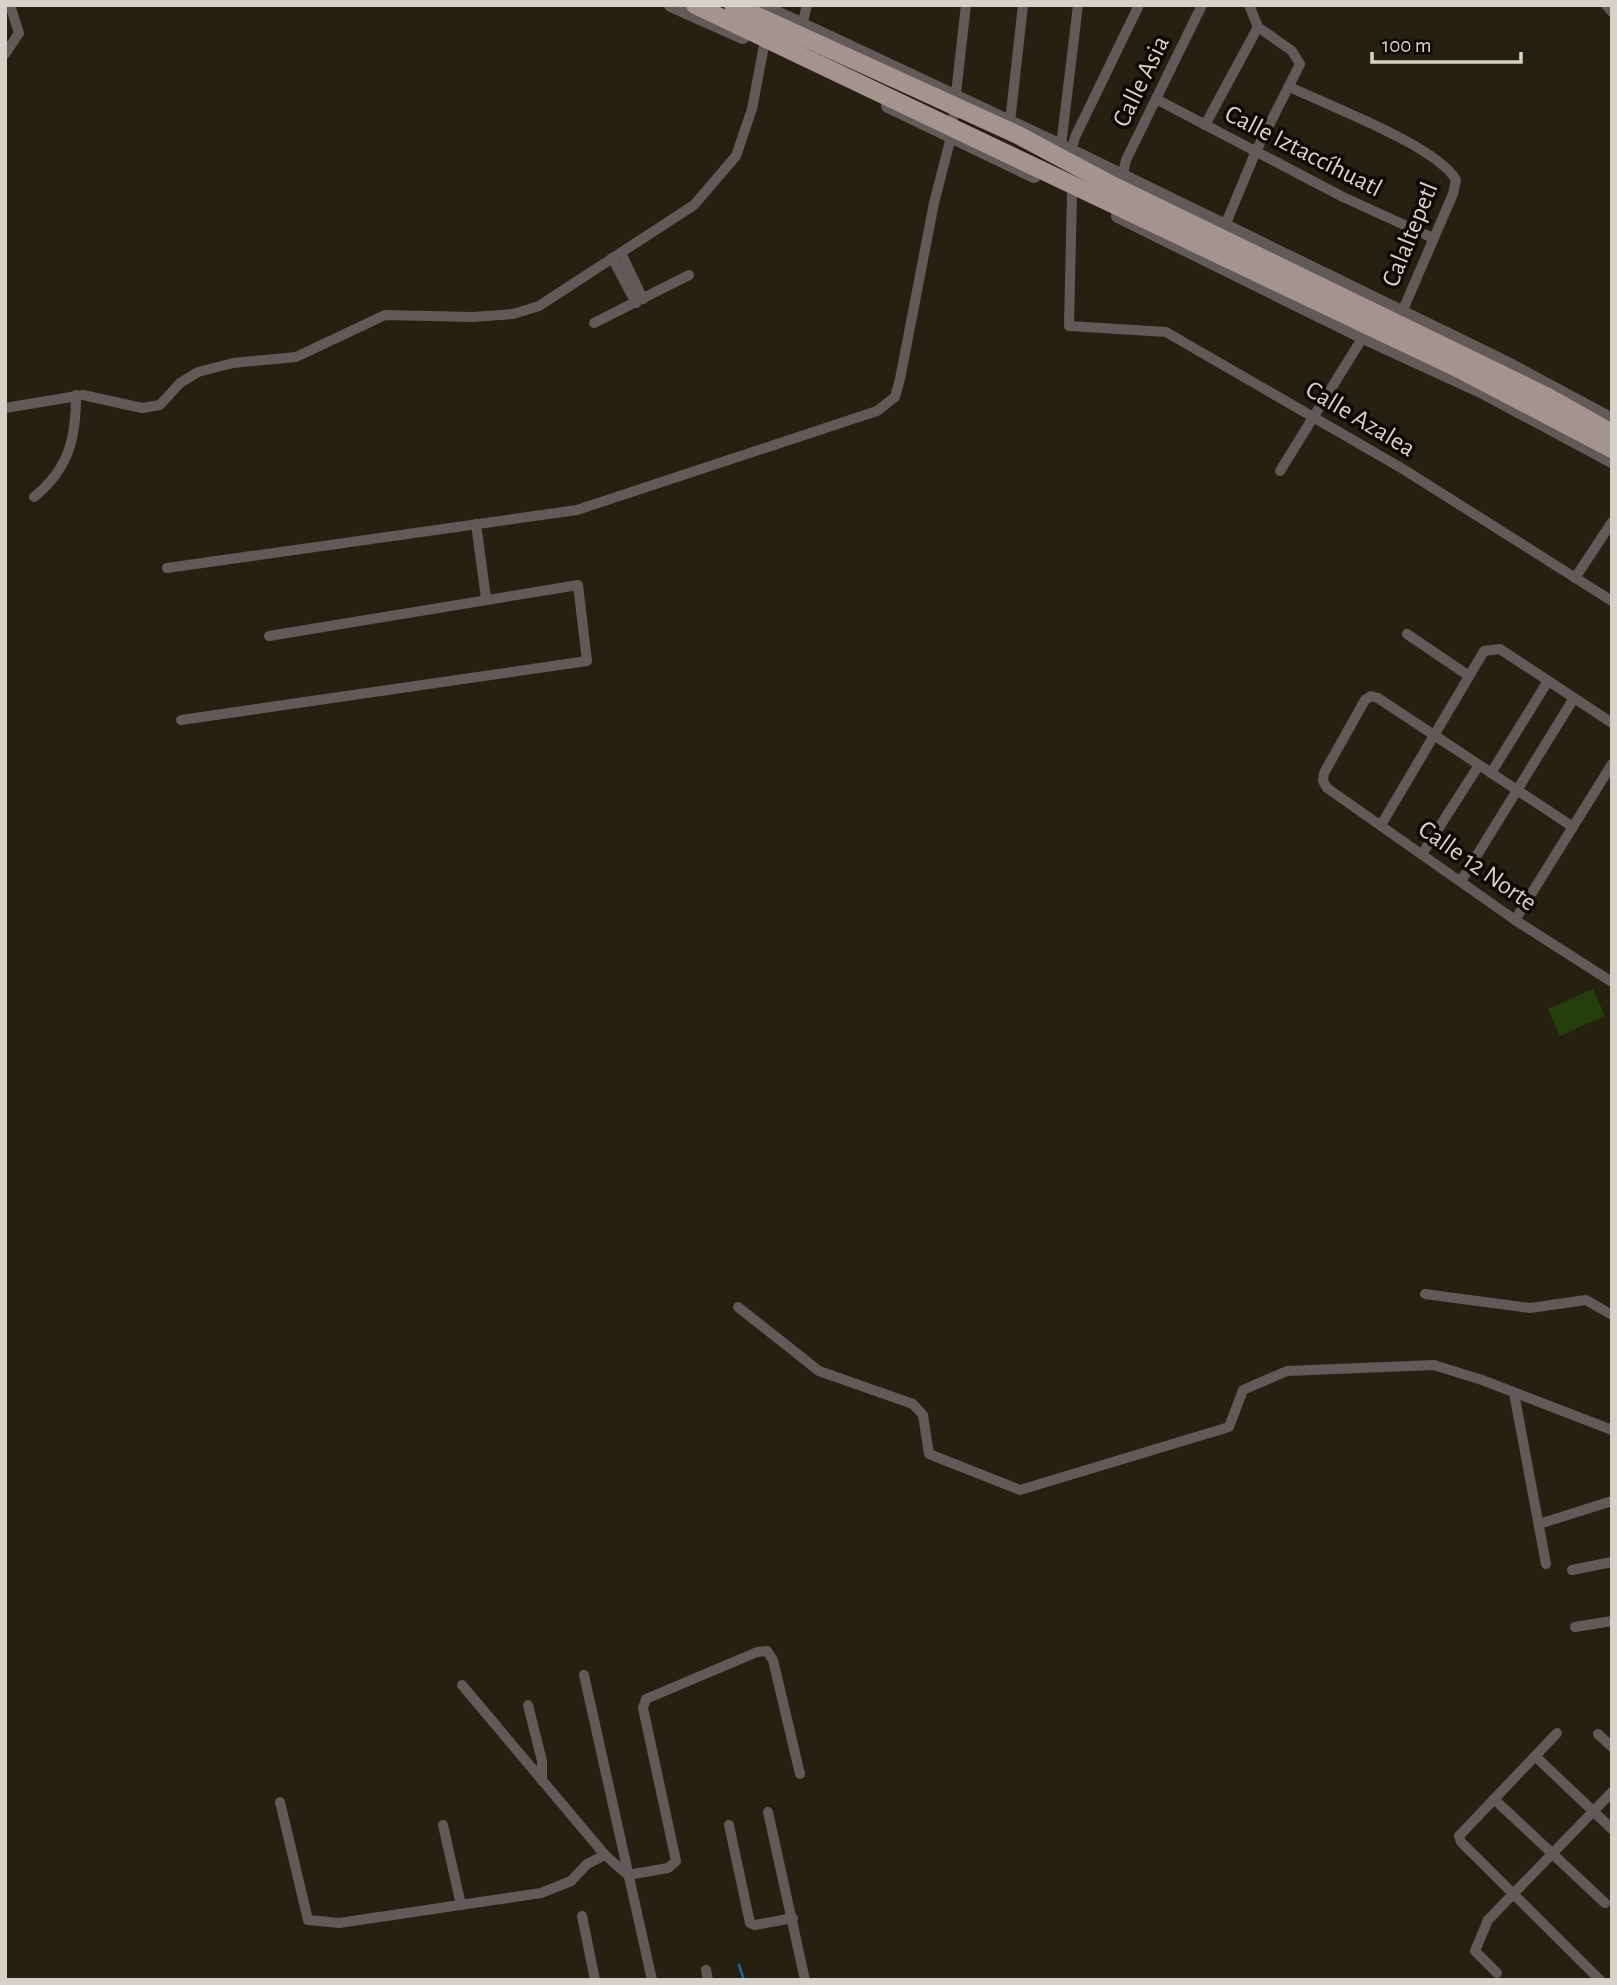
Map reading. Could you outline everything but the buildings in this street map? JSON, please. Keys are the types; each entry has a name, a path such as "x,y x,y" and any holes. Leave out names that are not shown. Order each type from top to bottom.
{"main road":[{"path":"695,5 765,27 956,102 1612,433"},
{"path":"733,5 765,27 952,132 1498,389 1612,449"}],"street":[{"path":"5,54 19,33 10,5"},
{"path":"671,5 765,27 802,25 956,102 1010,121 1066,148 1224,228 1558,388 1612,420"},
{"path":"802,25 807,5"},
{"path":"167,568 576,510 877,411 895,397 934,203 952,132 966,5"},
{"path":"1010,121 1023,5"},
{"path":"1066,148 1079,5"},
{"path":"1066,148 1139,5"},
{"name":"Calle Asia","path":"1122,178 1126,160 1202,5"},
{"path":"1224,228 1256,152 1300,64 1292,51 1258,27 1249,5"},
{"path":"1606,5 1612,12"},
{"path":"5,408 76,395 142,408 160,405 180,383 198,372 233,363 296,357 385,315 473,317 513,314 538,306 694,205 736,156 752,109 765,27"},
{"path":"1205,125 1258,27"},
{"name":"Calaltepetl","path":"1290,88 1418,148 1452,173 1456,180 1453,194 1402,312"},
{"name":"Calle Iztaccíhuatl","path":"1156,99 1343,197 1433,238"},
{"path":"952,132 1363,337 1495,398 1612,461"},
{"name":"Calle Azalea","path":"1072,194 1069,326 1166,332 1312,415 1612,601"},
{"path":"616,256 640,301"},
{"path":"594,323 689,275"},
{"path":"1280,471 1312,415 1363,337"},
{"path":"34,497 62,469 72,448 76,424 76,395"},
{"path":"1575,578 1612,522"},
{"path":"477,524 486,598"},
{"path":"181,720 587,661 578,584 270,636"},
{"path":"1407,634 1469,676"},
{"path":"1381,825 1484,651 1491,648 1500,649 1612,723"},
{"path":"1491,773 1548,681"},
{"name":"Calle 12 Norte","path":"1434,735 1371,696 1324,773 1323,781 1327,788 1515,920 1612,982"},
{"path":"1461,881 1574,698"},
{"path":"1434,735 1573,827"},
{"path":"1515,920 1612,764"},
{"path":"1422,854 1479,765"},
{"path":"1425,1294 1530,1308 1586,1300 1612,1315"},
{"path":"738,1307 819,1371 913,1404 923,1415 929,1454 1020,1490 1229,1427 1242,1390 1287,1371 1434,1365 1482,1380 1612,1430"},
{"path":"1514,1393 1546,1564"},
{"path":"1539,1524 1612,1501"},
{"path":"1572,1570 1612,1562"},
{"path":"1575,1628 1612,1621"},
{"path":"628,1875 668,1868 676,1861 643,1708 643,1702 652,1695 757,1652 767,1651 773,1660 800,1774"},
{"path":"584,1675 652,1980"},
{"path":"462,1685 605,1855 628,1875"},
{"path":"528,1705 542,1761 542,1781"},
{"path":"1557,1732 1459,1836 1461,1842 1600,1980"},
{"path":"1598,1734 1612,1747"},
{"path":"1535,1756 1612,1829"},
{"path":"1497,1973 1475,1951 1488,1920 1555,1854 1612,1792"},
{"path":"1494,1799 1605,1903"},
{"path":"279,1802 308,1920 339,1923 541,1893 571,1881 587,1864 605,1855"},
{"path":"768,1812 805,1980"},
{"path":"443,1825 461,1905"},
{"path":"729,1825 750,1923 755,1925 793,1918"},
{"path":"582,1916 594,1980"}],"green space":[{"path":"1593,989 1605,1016 1560,1036 1548,1009"}],"waterway":[{"path":"739,1965 744,1980"}]}
